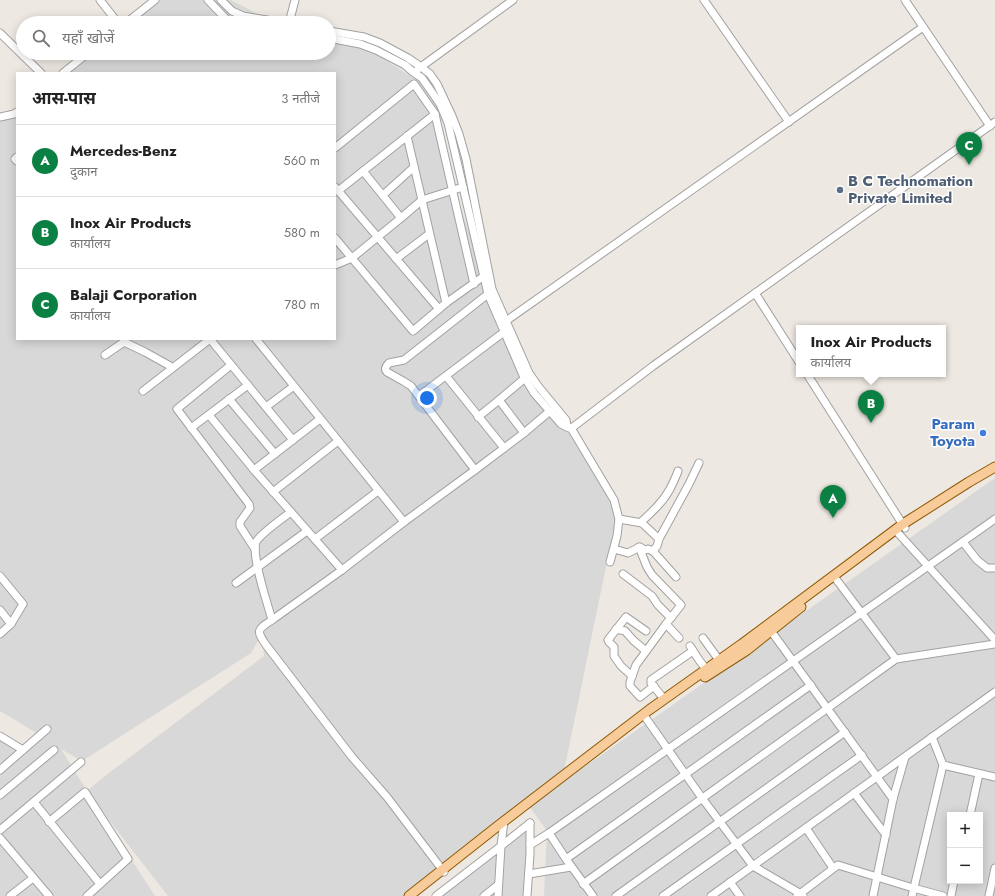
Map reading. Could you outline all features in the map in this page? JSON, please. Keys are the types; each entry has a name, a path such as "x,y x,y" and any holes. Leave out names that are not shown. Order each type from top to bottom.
{"main road":[{"path":"409,896 664,699 902,528 969,482 995,467"},
{"path":"644,715 747,650 902,528 995,470"},
{"path":"414,896 443,871"}],"street":[{"path":"100,0 113,16"},
{"path":"135,16 155,0"},
{"path":"208,0 223,16"},
{"path":"221,0 232,11 243,16"},
{"path":"291,16 295,0"},
{"path":"413,72 513,0"},
{"path":"704,0 789,122"},
{"path":"569,427 993,124 905,0"},
{"path":"506,321 923,27"},
{"path":"336,32 364,37 380,43 421,66 430,74 437,84 459,134 466,159 492,289 529,373 566,420 614,500 619,519 618,536 610,562"},
{"path":"0,33 16,49"},
{"path":"336,39 360,44 376,50 405,65 422,78 440,104 448,123 488,294 525,378 534,393 561,424 569,427"},
{"path":"28,60 40,72"},
{"path":"65,72 80,60"},
{"path":"336,147 414,84 435,114 474,284"},
{"path":"1,116 16,113"},
{"path":"435,114 363,171 337,189 438,309"},
{"path":"407,136 446,303"},
{"path":"383,195 414,168"},
{"path":"363,171 401,218"},
{"path":"336,265 352,258 422,200 463,187"},
{"path":"396,259 430,234"},
{"path":"336,239 413,331 438,309 484,276"},
{"path":"755,293 796,357"},
{"path":"475,470 411,386 385,370 389,363 404,360 488,294"},
{"path":"419,396 504,332"},
{"path":"143,391 209,340"},
{"path":"211,340 293,440"},
{"path":"257,340 404,522"},
{"path":"105,355 124,342 172,367"},
{"path":"231,365 177,409 249,504 250,508 240,522 240,526 255,549"},
{"path":"446,376 504,448"},
{"path":"809,377 902,528 928,566 995,640"},
{"path":"478,416 525,378"},
{"path":"192,428 248,385"},
{"path":"266,407 294,386"},
{"path":"229,399 275,454"},
{"path":"499,400 524,433"},
{"path":"443,871 387,797 352,757 259,635 259,632 261,627 342,570 524,433 550,411"},
{"path":"209,414 254,470 342,570"},
{"path":"254,470 320,419"},
{"path":"273,492 338,441"},
{"path":"653,551 657,546 659,539 699,463"},
{"path":"641,522 666,496 678,472"},
{"path":"315,539 378,491"},
{"path":"272,620 257,567 255,549 256,542 264,533 291,512"},
{"path":"619,519 641,522 659,539"},
{"path":"530,845 995,520"},
{"path":"236,583 307,531"},
{"path":"963,542 977,560 987,568 995,568"},
{"path":"614,549 628,553 639,548 653,551 676,577"},
{"path":"639,548 647,567 652,574 681,605 636,665 632,676 630,686 640,697 654,686"},
{"path":"623,574 652,596 658,605 671,618"},
{"path":"0,576 22,604 11,624 0,634"},
{"path":"836,579 896,659"},
{"path":"0,610 11,624"},
{"path":"632,676 621,666 614,656 614,648 608,641 626,617 646,632"},
{"path":"666,624 679,638"},
{"path":"616,629 625,631 646,651"},
{"path":"771,631 862,755 893,800"},
{"path":"703,638 719,660"},
{"path":"583,884 896,659 995,644"},
{"path":"664,699 651,683 651,680 690,649 706,669"},
{"path":"566,859 811,685"},
{"path":"711,896 995,692"},
{"path":"644,715 702,798 753,866 800,895 838,865 943,896"},
{"path":"0,770 47,729"},
{"path":"616,896 845,732"},
{"path":"0,736 23,750"},
{"path":"912,896 942,765 932,737"},
{"path":"0,795 54,750"},
{"path":"664,896 862,755"},
{"path":"873,896 893,800 905,756"},
{"path":"0,830 82,762"},
{"path":"942,765 995,777"},
{"path":"971,812 979,774"},
{"path":"49,822 85,792 128,859 88,896"},
{"path":"854,793 886,835"},
{"path":"34,802 100,884"},
{"path":"436,896 530,823 527,896"},
{"path":"498,896 504,824"},
{"path":"806,828 833,868"},
{"path":"549,833 571,867 593,896"},
{"path":"0,838 49,896"},
{"path":"528,874 571,867"},
{"path":"988,896 995,868"},
{"path":"10,896 33,878"},
{"path":"730,882 740,896"},
{"path":"951,896 953,884"},
{"path":"484,896 498,885"}],"shaded area":[{"path":"155,0 231,0 261,16 136,16"},
{"path":"336,39 360,44 434,91 454,189 504,332 550,412 565,428 600,477 616,518 563,776 409,896 168,896 91,797 155,896 0,896 0,736 23,750 40,735 0,711 0,120 16,113 16,340 336,340 336,72 67,72 82,60 336,60","holes":["262,634 264,656 87,791 61,749 82,761 251,653"]},
{"path":"995,478 995,896 544,896 547,831 529,806"},
{"path":"529,823 528,896 434,896"}],"place":[{"name":"Balaji Corporation","path":"969,165"},
{"name":"B C Technomation Private Limited","path":"840,190"},
{"name":"Inox Air Products","path":"871,423"},
{"name":"Param Toyota","path":"983,433"},
{"name":"Mercedes-Benz","path":"833,518"}]}
